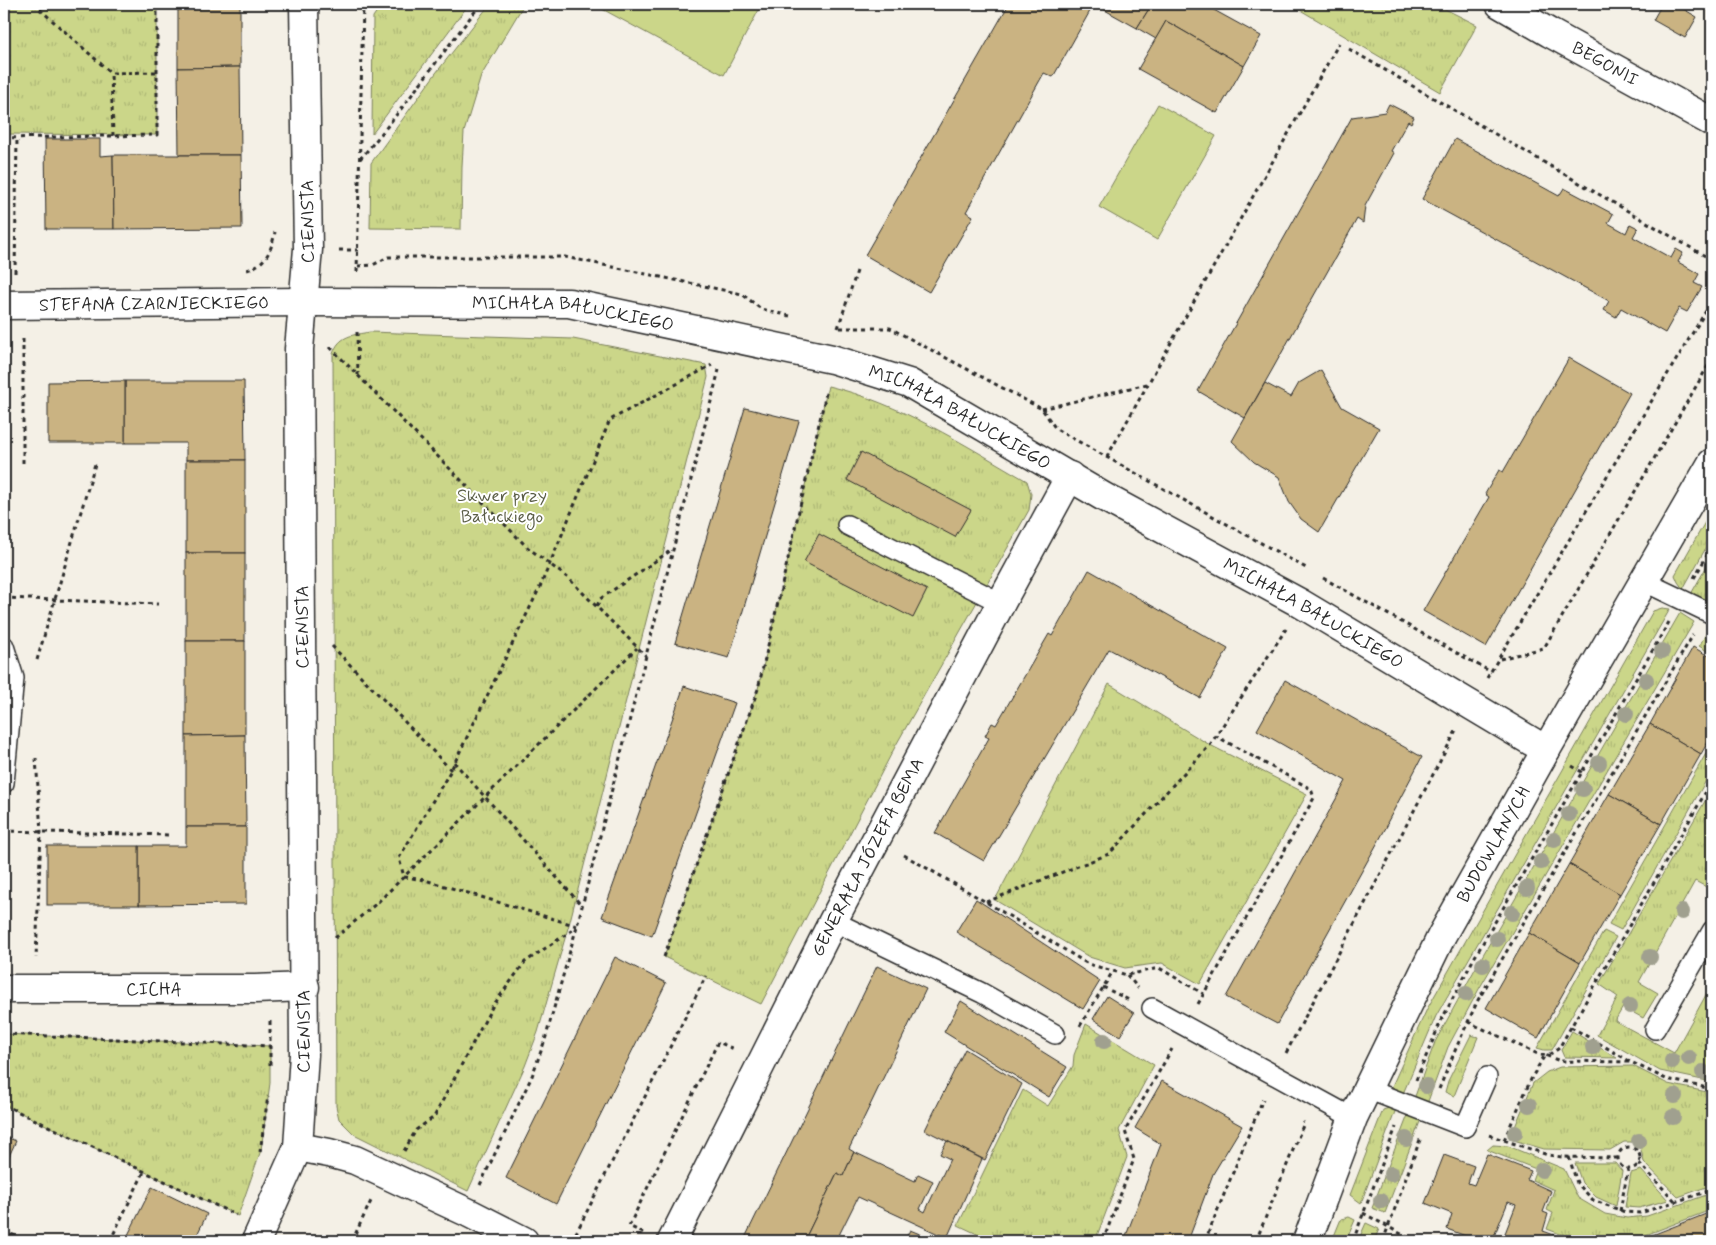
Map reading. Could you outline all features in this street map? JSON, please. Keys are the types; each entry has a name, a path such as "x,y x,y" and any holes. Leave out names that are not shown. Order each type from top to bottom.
{"street":[{"name":"CIENISTA","path":"256,1241 298,1147 304,1054 300,360 308,250 304,4"},
{"name":"BEGONII","path":"1500,4 1712,122"},
{"name":"STEFANA CZARNIECKIEGO","path":"4,305 304,302"},
{"name":"MICHAŁA BAŁUCKIEGO","path":"304,302 569,303 832,359 909,383 1104,496 1300,603 1546,750"},
{"name":"BUDOWLANYCH","path":"1307,1241 1353,1118 1442,935 1546,750 1645,582 1712,463"},
{"name":"GENERAŁA JÓZEFA BEMA","path":"662,1239 1070,476"},
{"name":"CICHA","path":"4,989 304,987"},
{"path":"298,1147 355,1160 467,1212 524,1241"}],"lane":[{"path":"847,525 1001,603"},
{"path":"1645,582 1710,613"},
{"path":"4,646 14,678 4,783"},
{"path":"833,922 982,993 1055,1034"},
{"path":"1655,1029 1712,930"},
{"path":"1152,1008 1353,1118"},
{"path":"1367,1089 1465,1127 1487,1077"}],"path":[{"path":"34,4 112,73 157,72"},
{"path":"4,138 158,136 157,4"},
{"path":"357,276 363,4"},
{"path":"360,159 389,126 431,67 480,4"},
{"path":"1106,456 1339,43"},
{"path":"1349,49 1712,260"},
{"path":"112,73 112,136"},
{"path":"10,273 15,273 17,138"},
{"path":"241,272 262,263 266,258 275,232 275,222"},
{"path":"838,328 858,268"},
{"path":"1204,1241 1262,1100 1300,1024 1470,705 1499,660 1712,301"},
{"path":"357,326 358,375"},
{"path":"23,332 23,463"},
{"path":"326,350 328,344 527,548 568,578 646,656"},
{"path":"1499,660 1544,648 1712,358"},
{"path":"404,877 399,858 451,770 540,587 610,420 722,360 577,926 545,1040 532,1076 476,1192"},
{"path":"1042,408 1147,384"},
{"path":"664,957 758,689 828,386"},
{"path":"37,661 94,464"},
{"path":"1120,464 1311,571"},
{"path":"1352,1241 1405,1104 1440,1021 1473,960 1712,547"},
{"path":"596,606 600,599 674,549"},
{"path":"1320,576 1491,672"},
{"path":"4,598 158,604"},
{"path":"1383,1241 1430,1113 1478,1000 1710,613"},
{"path":"986,902 1109,854 1210,744 1286,629"},
{"path":"326,640 451,770"},
{"path":"334,939 377,903 637,648"},
{"path":"1103,1241 1134,1159 1125,1131 1314,798 1311,789 1216,736"},
{"path":"36,758 41,832 36,960"},
{"path":"454,762 582,906"},
{"path":"1504,1140 1532,1078 1545,1055 1553,1053 1559,1048 1712,781"},
{"path":"4,831 170,835"},
{"path":"876,839 986,902 1088,964 1127,975 1159,968 1204,994"},
{"path":"404,877 425,880 577,926"},
{"path":"402,1155 416,1130 434,1117 492,1007 525,962 577,926"},
{"path":"1055,1034 1074,1034 1113,971"},
{"path":"572,1241 706,976"},
{"path":"270,988 270,1073"},
{"path":"1468,1022 1560,1061 1631,1062"},
{"path":"1571,1027 1631,1062 1666,1079 1712,1089"},
{"path":"4,1034 270,1046"},
{"path":"662,1239 628,1226 718,1042 738,1050"},
{"path":"1172,1049 1180,1054"},
{"path":"258,1158 269,1092"},
{"path":"1254,1096 1271,1105"},
{"path":"4,1105 238,1216 240,1211"},
{"path":"1256,1241 1304,1123 1296,1118"},
{"path":"1465,1127 1548,1156 1618,1158"},
{"path":"1629,1147 1634,1148 1640,1154 1639,1163 1628,1169 1620,1166 1618,1158 1621,1150 1629,1147"},
{"path":"1569,1157 1577,1183 1593,1200 1620,1211 1640,1213 1712,1190"},
{"path":"1639,1163 1676,1202"},
{"path":"1620,1211 1628,1169"},
{"path":"110,1241 144,1172"},
{"path":"352,1241 376,1193"},
{"path":"1363,1214 1414,1241"},
{"path":"4,1231 26,1241"}],"green space":[{"path":"4,4 157,4 157,135 4,134"},
{"path":"382,4 469,4 372,134 373,17"},
{"path":"490,4 524,4 481,76 464,132 461,229 370,228 371,163 436,73"},
{"path":"593,4 762,4 724,75"},
{"path":"1290,4 1435,4 1477,25 1440,92"},
{"path":"1158,104 1216,136 1157,240 1099,207"},
{"name":"Skwer przy Bałuckiego","path":"370,332 573,339 706,365 708,377 570,921 538,1032 525,1066 468,1191 354,1134 339,1119 336,1106 333,354 343,339 352,335"},
{"path":"828,386 855,393 931,426 1027,481 1031,494 1029,510 896,745 761,1004 664,957 758,689"},
{"path":"1712,510 1712,537 1683,589 1675,575"},
{"path":"1712,557 1712,588 1704,603 1691,594"},
{"path":"1662,608 1670,609 1436,1016 1402,1096 1392,1086 1427,1009 1653,611"},
{"path":"1680,613 1694,622 1479,989 1448,1047 1427,1104 1414,1099 1435,1042 1480,960"},
{"path":"1708,631 1712,634 1712,654 1699,646"},
{"path":"1109,684 1210,745 1307,794 1200,984 1162,963 1125,968 1089,957 995,900"},
{"path":"1712,743 1712,770 1621,930 1609,924"},
{"path":"1712,789 1712,890 1695,881 1639,982 1658,993 1643,1018 1623,1007 1615,1021 1674,1053 1712,984 1712,1082 1660,1071 1597,1035 1618,997 1599,984"},
{"path":"1604,931 1616,937 1552,1050 1537,1048"},
{"path":"1086,1024 1154,1065 1119,1130 1127,1157 1095,1241 992,1241 958,1225 1023,1090 1048,1106 1073,1066 1074,1055"},
{"path":"1572,1031 1617,1058 1564,1057 1561,1050"},
{"path":"4,1034 270,1046 270,1083 261,1150 238,1216 4,1105"},
{"path":"1471,1035 1478,1037 1454,1096 1445,1092 1448,1081"},
{"path":"1633,1066 1668,1084 1712,1093 1712,1185 1678,1197 1644,1162 1641,1150 1634,1142 1624,1142 1610,1150 1544,1149 1510,1139 1533,1083 1547,1072 1560,1067"},
{"path":"1389,1108 1396,1109 1361,1203 1350,1195 1383,1110"},
{"path":"1408,1115 1421,1119 1385,1213 1372,1208"},
{"path":"1493,1145 1508,1146 1564,1169 1578,1198 1605,1214 1627,1218 1647,1216 1712,1193 1712,1215 1710,1216 1708,1211 1630,1241 1579,1241 1547,1229 1553,1213 1547,1210 1554,1190 1532,1180 1536,1169 1487,1150"},
{"path":"1575,1163 1615,1163 1622,1171 1616,1206 1596,1197 1582,1183"},
{"path":"1641,1170 1668,1200 1639,1208 1625,1207 1631,1173"},
{"path":"1349,1217 1355,1220 1346,1241 1332,1241 1341,1219"},
{"path":"1366,1223 1379,1229 1374,1241 1358,1241"}],"building":[{"path":"178,4 240,4 240,67 178,68"},
{"path":"1009,4 1040,4 1045,7 1047,4 1094,4 1053,77 1044,73 966,212 973,216 929,292 865,255"},
{"path":"1094,4 1152,4 1137,28"},
{"path":"1152,4 1203,4 1261,36 1244,66 1166,21 1156,39 1137,28"},
{"path":"1662,4 1675,4 1697,17 1685,38 1653,20"},
{"path":"1166,21 1244,66 1217,113 1138,69"},
{"path":"240,67 241,155 179,155 178,68"},
{"path":"1389,104 1414,117 1411,123 1408,121 1391,151 1394,153 1365,206 1363,223 1357,219 1245,418 1198,391 1352,117 1385,112"},
{"path":"45,139 100,139 100,156 113,155 114,229 46,229"},
{"path":"1455,139 1559,196 1564,188 1613,214 1608,223 1626,233 1630,224 1638,228 1633,237 1671,258 1676,249 1683,253 1678,262 1699,274 1694,283 1702,287 1687,312 1679,308 1665,333 1621,308 1616,317 1604,310 1609,301 1422,199"},
{"path":"113,155 241,155 242,228 114,229"},
{"path":"1569,358 1630,393 1486,647 1423,611 1489,497 1485,494 1499,470 1503,472"},
{"path":"1321,370 1342,407 1379,428 1319,532 1301,519 1289,502 1279,477 1254,462 1232,441 1265,383 1291,397 1299,383"},
{"path":"125,381 244,381 245,460 186,460 186,443 125,443"},
{"path":"125,381 125,443 48,443 48,382"},
{"path":"745,408 799,421 729,658 675,643"},
{"path":"861,452 971,510 955,537 847,480"},
{"path":"186,460 245,460 245,553 186,553"},
{"path":"819,534 927,590 913,618 804,562"},
{"path":"186,553 245,553 245,641 186,641"},
{"path":"1089,570 1228,649 1200,698 1109,649 984,861 935,833 989,738 985,736 992,723 996,725 1049,634 1052,636"},
{"path":"186,641 245,641 245,735 186,736"},
{"path":"1693,647 1712,658 1712,735 1701,754 1650,724"},
{"path":"1285,680 1422,757 1388,824 1277,1024 1226,997 1346,781 1257,730"},
{"path":"684,686 735,703 652,936 602,917"},
{"path":"1650,724 1701,754 1661,824 1609,794"},
{"path":"245,735 246,827 186,827 186,736"},
{"path":"1609,794 1661,824 1620,894 1569,864"},
{"path":"186,827 246,827 246,904 139,905 139,846 186,846"},
{"path":"47,846 139,846 139,905 47,905"},
{"path":"1569,864 1620,894 1580,963 1529,933"},
{"path":"976,899 1100,981 1083,1009 956,932"},
{"path":"1529,933 1580,963 1538,1038 1486,1008"},
{"path":"615,957 666,983 556,1204 506,1178"},
{"path":"877,966 926,989 849,1149 854,1152 843,1176 837,1173 804,1241 744,1240"},
{"path":"1107,996 1134,1013 1120,1036 1093,1019"},
{"path":"961,1001 1067,1067 1049,1097 944,1032"},
{"path":"965,1049 1022,1084 985,1160 925,1130"},
{"path":"1162,1081 1242,1126 1213,1174 1188,1241 1124,1241 1161,1144 1135,1128"},
{"path":"4,1136 16,1141 4,1167"},
{"path":"947,1141 982,1159 947,1238 858,1197 836,1241 804,1241 837,1173 843,1176 854,1152 915,1181 918,1174 933,1181 920,1209 925,1212 950,1159 940,1154"},
{"path":"1487,1154 1531,1171 1527,1180 1551,1191 1543,1212 1548,1214 1543,1231 1571,1241 1502,1241 1516,1205 1508,1202 1492,1241 1479,1241 1447,1229 1452,1214 1425,1203 1444,1155 1474,1166 1468,1183 1474,1185"},
{"path":"152,1187 207,1214 194,1241 125,1241"},
{"path":"1706,1214 1712,1230 1712,1241 1637,1241"},
{"path":"1712,1218 1712,1230 1708,1220"},
{"path":"910,1230 937,1241 918,1241 907,1236"}]}
